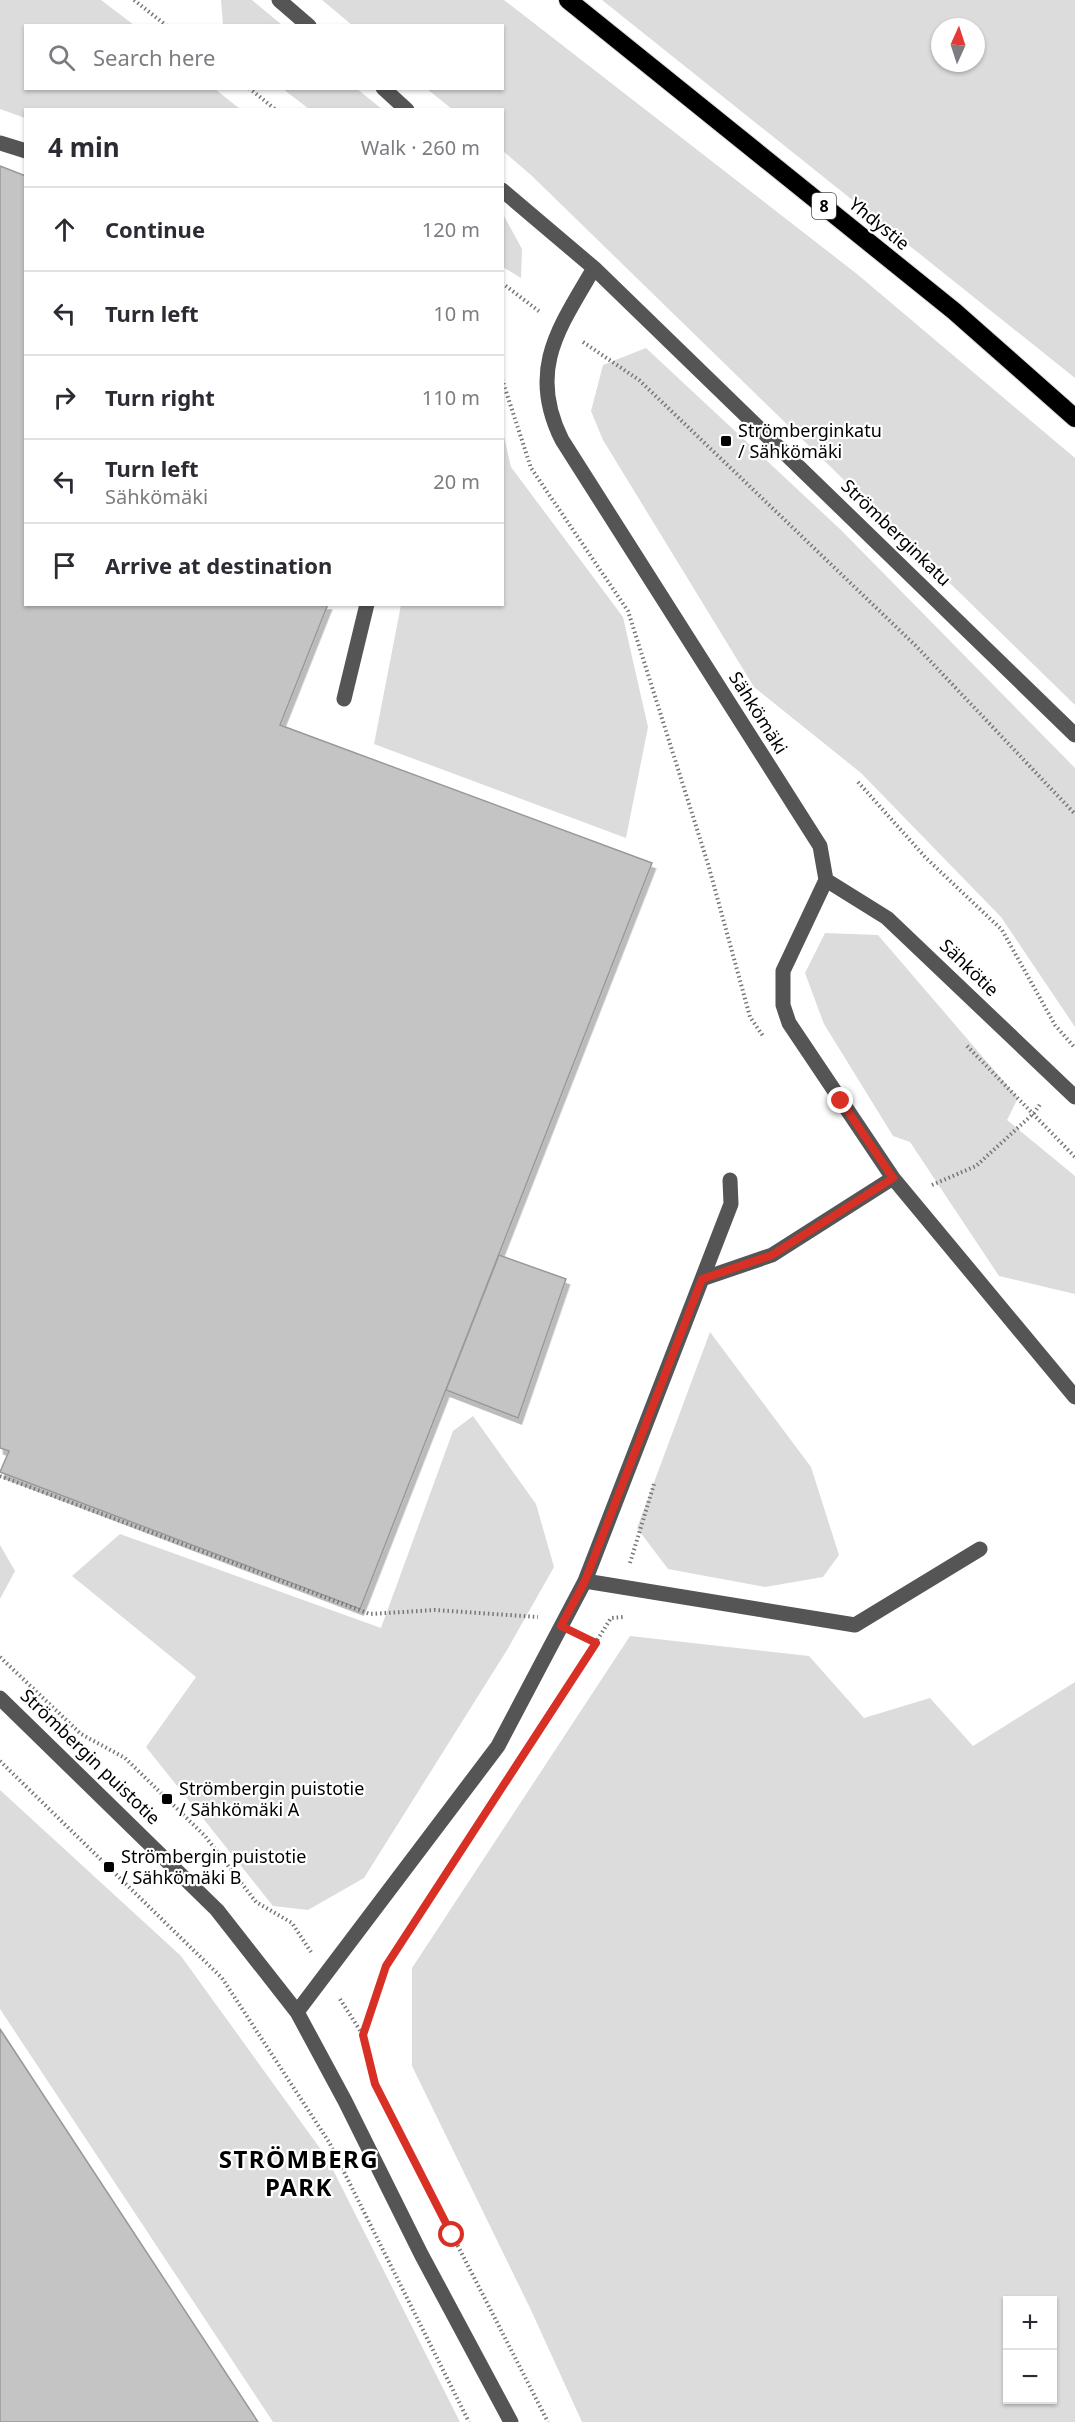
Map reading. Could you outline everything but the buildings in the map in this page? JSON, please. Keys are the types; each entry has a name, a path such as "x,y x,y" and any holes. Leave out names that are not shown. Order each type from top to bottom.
{"highway":[{"name":"Yhdystie","path":"568,0 954,311 1075,418"}],"street":[{"path":"279,0 307,24"},
{"path":"385,90 405,108"},
{"path":"0,143 24,150"},
{"name":"Strömberginkatu","path":"504,192 594,268 1075,735"},
{"name":"Sähkömäki","path":"594,268 560,327 549,354 547,386 550,417 819,846 826,880"},
{"path":"344,699 367,606"},
{"path":"826,880 783,971 783,1005 789,1023 893,1178 1075,1397"},
{"name":"Sähkötie","path":"826,880 888,918 1075,1097"},
{"path":"702,1279 772,1255 893,1178"},
{"path":"297,2012 498,1746 585,1581 731,1204 730,1180"},
{"path":"585,1581 855,1625 980,1550"},
{"name":"Strömbergin puistotie","path":"0,1698 217,1910 297,2012 510,2422"}],"path":[{"path":"134,0 164,24"},
{"path":"251,90 274,108"},
{"path":"504,285 560,327 639,380 916,646 1075,814"},
{"path":"504,385 531,468 628,610 708,864 750,1017 770,1046"},
{"path":"858,782 926,858 1002,930 1055,1025 1075,1048"},
{"path":"967,1046 1075,1157"},
{"path":"893,1178 920,1191 976,1166 1034,1113 1058,1081"},
{"path":"0,1476 370,1614 435,1610 536,1616 596,1643"},
{"path":"527,1752 611,1618 630,1617"},
{"path":"0,1657 81,1734 125,1758 205,1836 256,1902 292,1923"},
{"path":"0,1761 222,1978 329,2142 469,2422"},
{"path":"508,1781 386,1966 363,2035 375,2084 548,2422"}],"shaded area":[{"path":"0,0 101,0 133,24 24,24 24,90 216,90 239,108 24,108 24,118 0,109"},
{"path":"221,0 252,0 281,24 223,24"},
{"path":"322,0 504,0 857,274 1075,458 1075,705 532,176 504,152 504,108 451,108 428,90 504,90 504,24 351,24"},
{"path":"602,0 1075,0 1075,378"},
{"path":"284,90 358,90 381,108 308,108"},
{"path":"504,216 522,249 521,278 504,268"},
{"path":"646,348 840,529 1075,768 1075,1027 1001,917 861,773 754,687 603,440 591,411 603,365"},
{"path":"504,436 511,467 623,617 648,727 626,838 374,744 401,606 504,606"},
{"path":"825,933 878,935 1018,1098 1007,1120 1075,1176 1075,1294 999,1276 910,1142 893,1136 824,1024 805,973"},
{"path":"710,1332 811,1467 839,1555 823,1577 765,1587 668,1569 637,1528"},
{"path":"473,1416 536,1504 554,1567 507,1650 364,1878 308,1910 273,1906 146,1747 196,1677 72,1576 120,1534 381,1628 453,1431"},
{"path":"0,1545 15,1571 0,1599"},
{"path":"630,1636 809,1656 864,1718 930,1698 973,1746 1075,1682 1075,2422 582,2422 530,2308 412,2066 412,1968"},
{"path":"0,1790 181,1956 327,2158 460,2422 273,2422 0,2009"}],"place":[{"name":"Strömberginkatu / Sähkömäki","path":"726,441"},
{"name":"Strömbergin puistotie / Sähkömäki A","path":"167,1799"},
{"name":"Strömbergin puistotie / Sähkömäki B","path":"109,1867"}],"district":[{"name":"STRÖMBERG PARK","path":"299,2174"}],"route":[{"path":"452,2235 375,2084 363,2035 386,1966 566,1693 596,1643 561,1626 585,1581 702,1279 772,1255 893,1178 841,1101"}]}
